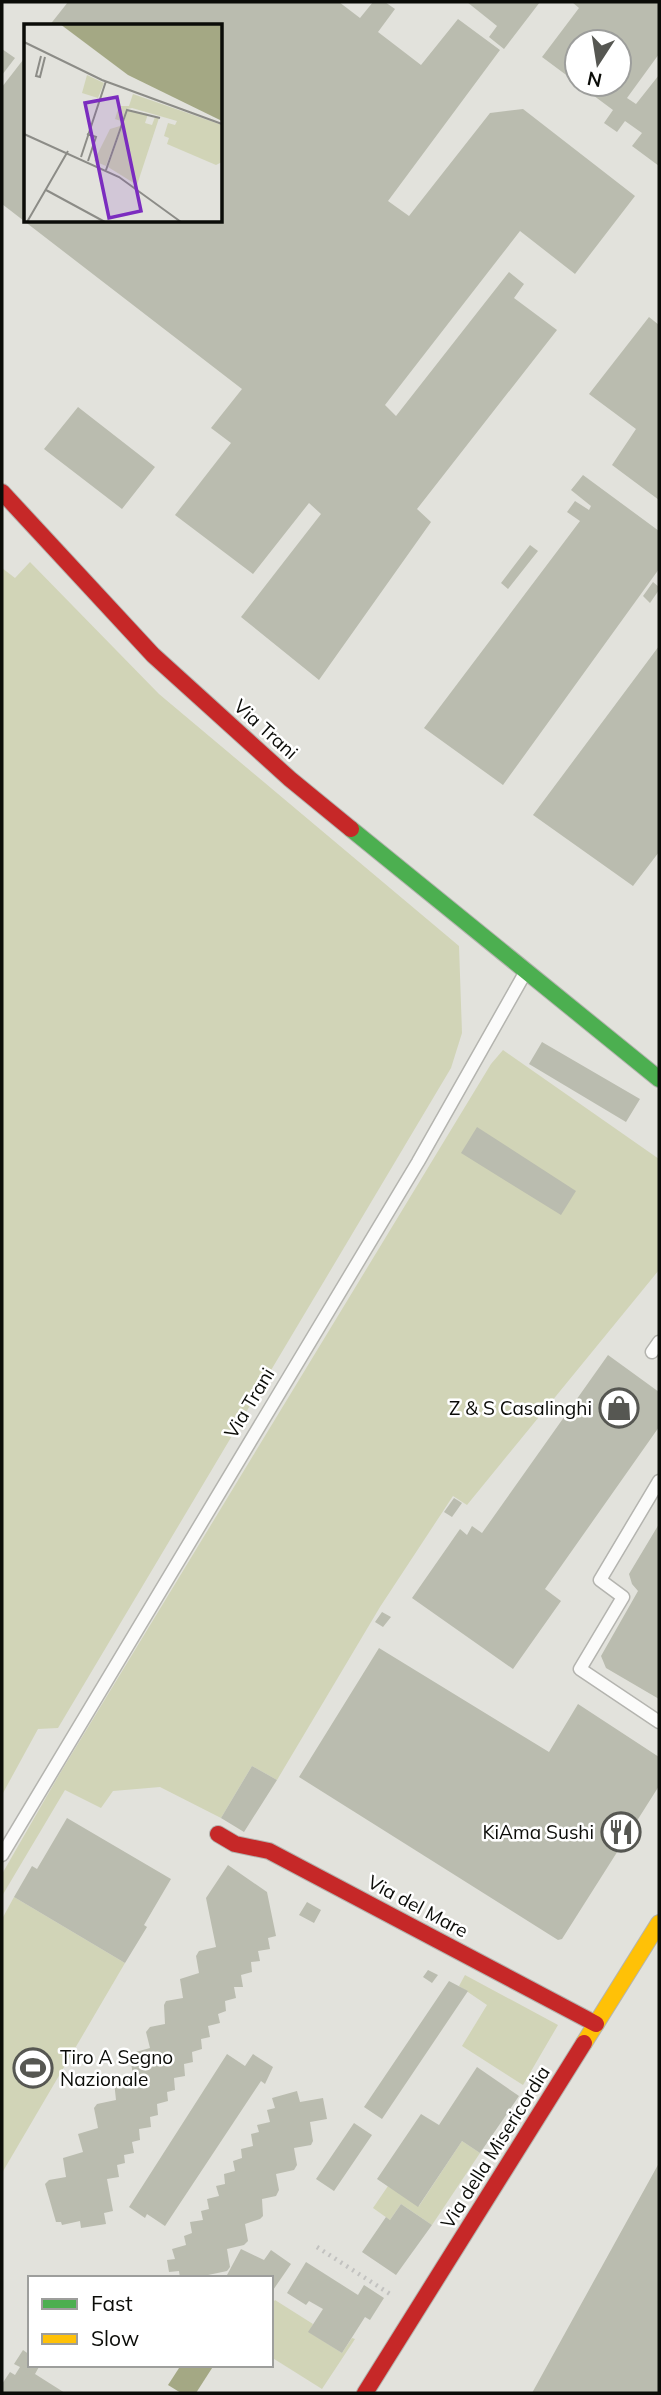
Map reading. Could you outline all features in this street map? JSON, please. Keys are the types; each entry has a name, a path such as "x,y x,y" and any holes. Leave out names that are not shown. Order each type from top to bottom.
{"street":[{"name":"Via Trani","path":"2,492 163,664 290,779 659,1079"},
{"name":"Via del Mare","path":"218,1834 235,1844 269,1851 596,2024"},
{"name":"Via della Misericordia","path":"365,2393 659,1923"}],"lane":[{"name":"Via Trani","path":"2,1855 418,1162 527,970"},
{"path":"659,1481 600,1580 623,1597 580,1669 659,1722"}],"path":[{"path":"317,2247 390,2294"}],"shaded area":[{"path":"30,562 159,694 459,946 462,1033 451,1068 58,1728 38,1729 3,1793 2,1805 2,568 15,578"},
{"path":"503,1050 659,1159 659,1270 467,1505 453,1496 380,1607 277,1780 252,1766 221,1818 160,1787 113,1791 101,1808 65,1790 2,1896 2,1874 59,1775 491,1064"},
{"name":"Tiro A Segno Nazionale","path":"14,1897 125,1963 2,2173 2,1919"},
{"path":"465,1975 558,2025 523,2085 462,2046 487,2005 459,1986"},
{"path":"462,2141 480,2153 432,2225 401,2204 390,2220 373,2208 388,2186 419,2206"},
{"path":"275,2300 313,2324 309,2332 342,2353 352,2338 355,2339 322,2389 273,2358"},
{"path":"180,2367 213,2367 196,2393 181,2393 168,2385"}],"building":[{"path":"68,2 339,2 360,18 373,2 385,2 395,9 378,32 421,65 458,19 500,50 388,201 409,216 490,113 523,109 635,196 575,274 520,231 385,405 396,416 509,272 524,284 514,298 557,330 417,509 431,522 319,680 241,617 321,514 309,503 253,574 175,515 231,443 211,428 242,389 25,222 222,222 222,24 51,24"},
{"path":"467,2 540,2 504,49 489,37 497,26"},
{"path":"572,2 659,2 659,54 633,90 633,28 564,28 579,8"},
{"path":"563,29 563,73 542,57"},
{"path":"2,49 15,58 2,75"},
{"path":"24,59 24,221 2,204 2,87"},
{"path":"659,75 659,166 632,146 642,133 625,121 617,132 604,123 613,110 597,98 627,98 636,104"},
{"path":"649,317 659,325 659,500 612,465 636,429 589,394"},
{"path":"78,407 155,467 122,509 44,449"},
{"path":"583,475 659,531 659,569 503,785 424,728 580,521 567,512 575,501 589,510 591,506 571,490"},
{"path":"530,545 538,551 508,589 501,583"},
{"path":"653,582 659,590 650,603 643,596"},
{"path":"659,646 659,852 633,886 533,815"},
{"path":"542,1042 640,1099 626,1122 529,1064"},
{"path":"477,1127 576,1191 561,1215 461,1153"},
{"path":"608,1355 659,1392 659,1427 545,1589 561,1601 513,1669 412,1598 460,1529 467,1535 472,1526 482,1533"},
{"path":"454,1498 462,1503 452,1517 444,1512"},
{"path":"659,1524 659,1699 606,1668 601,1656 638,1591 629,1574"},
{"path":"382,1612 391,1617 383,1627 375,1622"},
{"path":"379,1648 549,1752 578,1704 659,1757 659,1786 562,1939 558,1940 299,1777"},
{"path":"252,1766 277,1780 244,1832 221,1818"},
{"path":"67,1818 171,1879 125,1963 14,1897 32,1866 37,1869"},
{"path":"228,1865 267,1892 276,1936 268,1938 270,1949 258,1951 260,1961 251,1962 252,1972 241,1975 243,1987 234,1987 236,1998 225,2001 226,2011 218,2014 220,2023 208,2026 210,2037 201,2039 202,2049 192,2052 193,2062 184,2064 185,2076 174,2078 175,2090 167,2092 168,2101 157,2104 158,2115 150,2117 151,2127 139,2129 140,2140 132,2142 134,2153 124,2155 125,2163 117,2165 119,2177 107,2179 113,2211 104,2213 106,2224 81,2228 80,2221 62,2225 61,2222 56,2222 45,2184 49,2180 66,2177 63,2158 83,2152 78,2134 98,2128 94,2108 97,2104 116,2100 114,2081 133,2075 130,2057 132,2053 150,2048 146,2032 150,2027 165,2024 166,2001 183,1998 180,1979 199,1973 196,1956 199,1951 216,1947 206,1898"},
{"path":"307,1902 321,1910 314,1923 299,1915"},
{"path":"428,1970 438,1975 432,1983 423,1977"},
{"path":"449,1981 468,1991 382,2119 364,2107"},
{"path":"227,2054 245,2066 253,2054 273,2067 265,2084 261,2081 165,2226 147,2214 145,2218 129,2207"},
{"path":"477,2067 519,2096 480,2153 462,2141 418,2207 377,2179 421,2114 439,2125"},
{"path":"297,2091 300,2102 323,2098 327,2119 310,2122 313,2141 311,2145 294,2148 297,2165 294,2170 276,2174 279,2190 276,2196 262,2199 263,2216 245,2224 248,2241 244,2245 227,2249 230,2267 227,2271 203,2276 180,2276 179,2271 169,2272 167,2260 175,2259 172,2249 186,2245 184,2236 192,2233 190,2222 203,2220 201,2211 209,2209 207,2199 219,2196 216,2186 225,2184 224,2174 235,2171 233,2161 242,2158 241,2149 253,2146 251,2134 259,2132 257,2125 270,2122 267,2110 275,2108 272,2098"},
{"path":"354,2123 372,2135 334,2191 316,2179"},
{"path":"659,2163 659,2393 532,2393"},
{"path":"401,2204 432,2225 396,2275 362,2252 386,2217 390,2220"},
{"path":"241,2249 264,2260 271,2250 291,2264 273,2290 273,2276 227,2275"},
{"path":"306,2262 358,2295 364,2285 384,2298 370,2320 365,2317 342,2353 308,2332 323,2309 309,2301 306,2305 287,2293"},
{"path":"23,2350 28,2354 28,2367 39,2367 35,2374 65,2393 2,2393 2,2384 10,2372 15,2375 20,2367 14,2364"}],"traffic: fast":[{"path":"351,829 659,1079"}],"traffic: slow":[{"path":"584,2043 659,1923"}],"traffic: jam":[{"path":"2,492 153,655 290,779 351,829"},
{"path":"218,1834 235,1844 269,1851 596,2024"},
{"path":"365,2393 584,2043"}],"place":[{"name":"Z & S Casalinghi","path":"619,1408"},
{"name":"KiAma Sushi","path":"621,1832"},
{"name":"Tiro A Segno Nazionale","path":"33,2068"}]}
